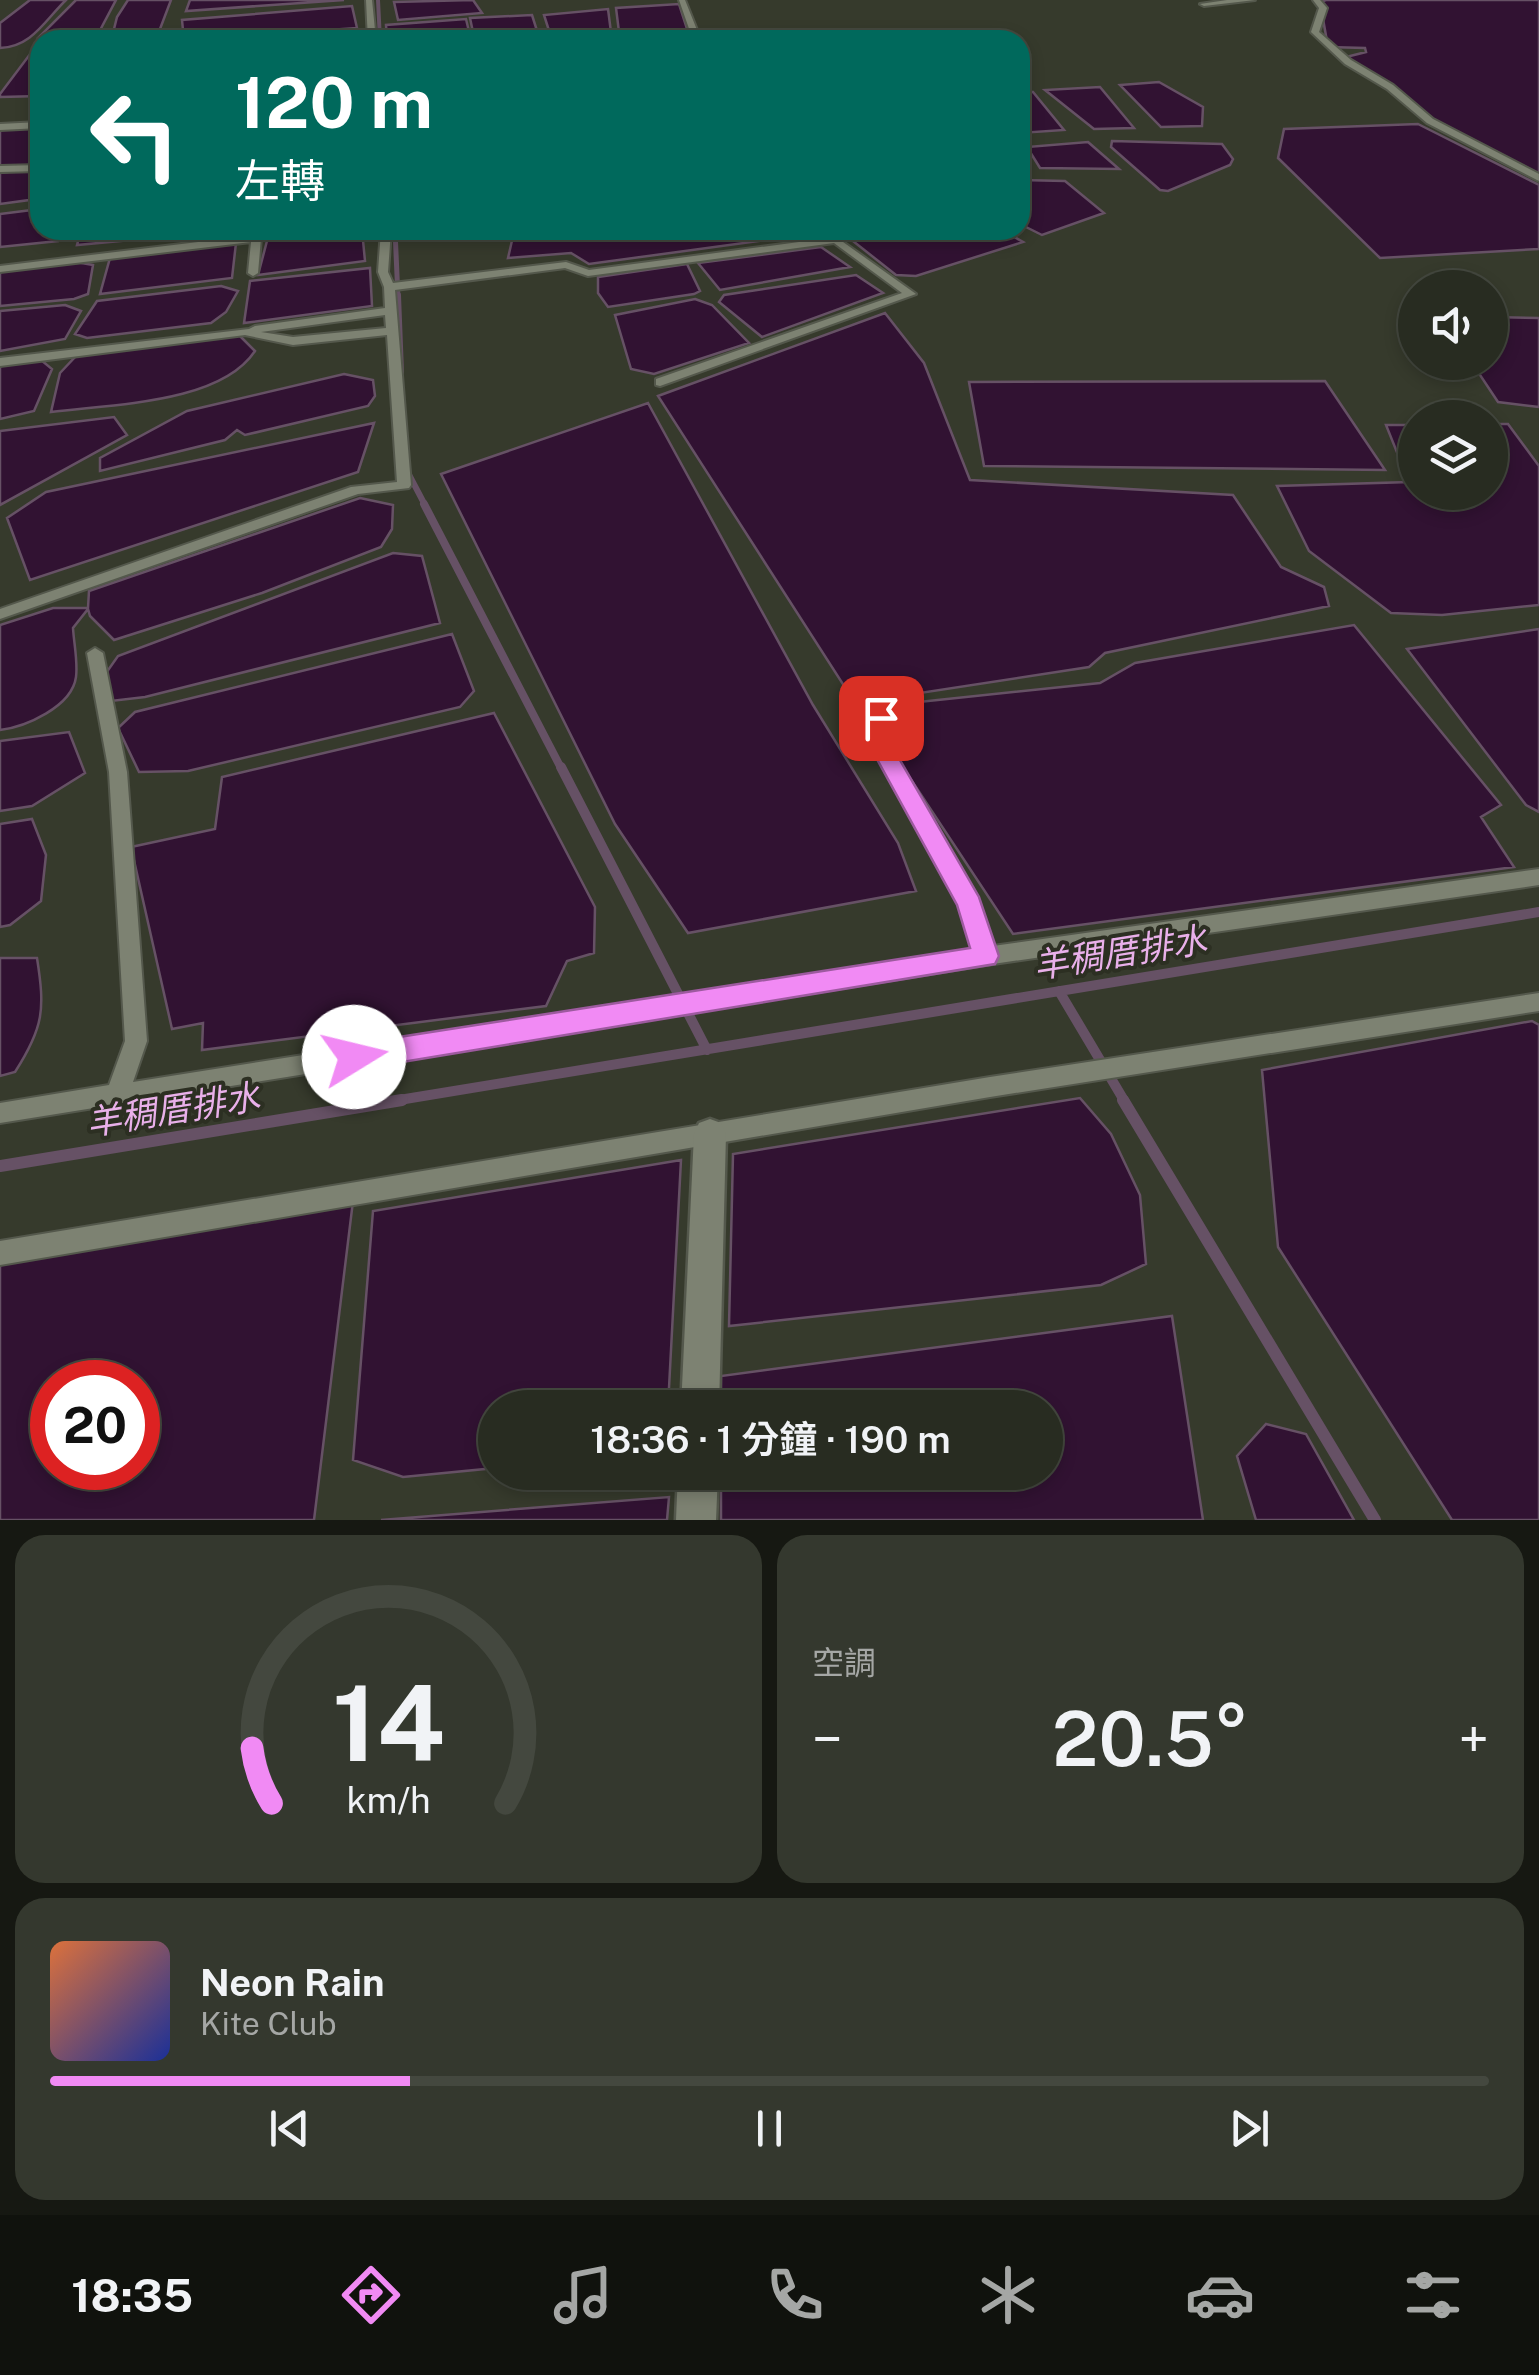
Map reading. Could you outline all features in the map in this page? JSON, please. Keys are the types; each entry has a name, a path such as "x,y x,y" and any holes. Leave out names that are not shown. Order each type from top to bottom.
{"street":[{"path":"701,1390 710,1134"},
{"path":"696,1520 697,1490"}],"lane":[{"path":"369,0 371,30"},
{"path":"682,0 694,30"},
{"path":"1204,4 1252,0"},
{"path":"1316,0 1322,8 1315,32 1348,62 1390,87 1430,120 1539,178"},
{"path":"0,55 22,54"},
{"path":"0,127 30,126"},
{"path":"0,169 30,168"},
{"path":"0,269 239,240"},
{"path":"253,273 256,240"},
{"path":"0,614 356,490 404,485 389,287 383,272 385,240"},
{"path":"389,287 566,265 588,273 836,240 910,294 660,382"},
{"path":"0,362 390,311"},
{"path":"245,332 294,341 392,331"},
{"path":"96,654 118,772 136,1040 117,1095"},
{"path":"881,718 878,741 970,904 986,956"},
{"path":"0,1113 986,956 1539,877"},
{"path":"0,1253 710,1134 1539,1002"}],"shaded area":[{"path":"30,0 66,0 38,30 30,30 30,37 21,43 0,48 0,23"},
{"path":"76,0 116,0 100,30 46,30"},
{"path":"128,0 171,0 160,29 114,30"},
{"path":"190,0 344,0 186,11"},
{"path":"473,0 482,13 398,20 394,2"},
{"path":"1539,0 1539,179 1430,123 1399,96 1342,58 1366,52 1365,48 1328,47 1320,2"},
{"path":"679,4 687,30 619,30 616,8"},
{"path":"352,6 357,28 183,30 182,20"},
{"path":"608,9 611,30 549,30 544,15"},
{"path":"532,15 537,30 473,30 470,18"},
{"path":"466,19 469,30 386,30 386,25"},
{"path":"30,54 30,96 0,94"},
{"path":"1159,82 1203,107 1202,126 1161,127 1120,85"},
{"path":"1100,87 1134,128 1094,129 1045,90"},
{"path":"1030,92 1033,92 1064,130 1030,132"},
{"path":"1418,124 1539,185 1539,249 1380,258 1278,158 1284,129"},
{"path":"30,128 30,165 0,166 0,129"},
{"path":"1112,141 1222,144 1233,159 1230,165 1168,191 1160,190 1111,147"},
{"path":"1088,142 1119,169 1040,168 1030,147"},
{"path":"30,169 29,200 0,204 0,173"},
{"path":"1030,180 1065,181 1104,213 1042,235 1030,229"},
{"path":"30,210 30,240 58,241 0,247 0,214"},
{"path":"78,240 131,240 77,245"},
{"path":"363,240 365,261 258,275 267,241"},
{"path":"512,240 766,240 589,264 571,253 508,258"},
{"path":"852,240 1023,242 916,276 896,275"},
{"path":"236,243 232,278 100,294 110,258"},
{"path":"821,247 850,267 720,290 698,263"},
{"path":"76,262 93,265 88,294 74,299 0,306 0,272"},
{"path":"687,264 700,291 694,294 608,307 598,293 598,277"},
{"path":"370,268 372,306 244,323 250,281"},
{"path":"856,275 883,293 762,337 719,302 724,295"},
{"path":"221,286 238,291 226,312 211,323 87,338 75,334 97,301"},
{"path":"695,299 712,305 749,343 654,374 631,369 615,315"},
{"path":"65,305 81,311 65,339 0,351 0,311"},
{"path":"885,313 924,363 970,480 1233,495 1281,567 1324,587 1329,606 1105,653 1089,667 855,703 658,396"},
{"path":"1508,317 1539,318 1539,407 1497,400 1483,380 1508,380"},
{"path":"238,334 255,351 239,369 217,382 162,398 51,412 60,373 78,354"},
{"path":"41,360 52,369 34,411 0,419 0,365"},
{"path":"344,374 373,380 375,396 368,406 245,435 237,430 225,440 100,471 100,458 187,411"},
{"path":"1325,381 1385,470 984,466 969,382"},
{"path":"648,403 813,705 898,843 916,891 688,933 615,824 441,474"},
{"path":"114,417 127,435 0,505 0,431"},
{"path":"374,423 358,472 30,580 7,518 46,492"},
{"path":"1508,424 1539,466 1539,605 1442,615 1391,613 1309,551 1277,486 1398,482 1398,510 1508,510"},
{"path":"1386,425 1398,425 1398,455"},
{"path":"360,498 393,505 392,529 381,547 262,593 114,640 88,609 73,628 76,677 66,698 34,720 0,730 0,625 53,608 88,608 89,591"},
{"path":"393,553 422,556 440,623 145,697 111,701 99,683 118,656"},
{"path":"1354,625 1501,805 1481,817 1514,867 1013,934 873,722 900,704 1100,683 1135,663"},
{"path":"1539,629 1539,812 1526,805 1407,649"},
{"path":"452,634 474,691 460,707 188,771 139,772 118,728 135,712"},
{"path":"494,713 595,907 594,953 567,961 546,1006 202,1050 203,1023 172,1029 131,847 215,829 222,777"},
{"path":"69,732 85,773 32,806 0,811 0,741"},
{"path":"32,819 46,855 41,901 10,925 0,927 0,824"},
{"path":"0,958 37,958 41,1005 37,1030 25,1056 15,1072 0,1076"},
{"path":"1532,1021 1539,1025 1539,1520 1452,1520 1278,1247 1262,1070"},
{"path":"1080,1098 1111,1134 1140,1195 1146,1264 1101,1285 729,1326 733,1154"},
{"path":"681,1160 669,1390 478,1390 478,1470 403,1477 353,1460 373,1211"},
{"path":"353,1201 314,1520 0,1520 0,1265"},
{"path":"1172,1316 1203,1520 721,1520 721,1490 1063,1490 1063,1390 721,1390 721,1376"},
{"path":"1266,1424 1306,1434 1354,1520 1256,1520 1237,1456"},
{"path":"669,1497 667,1520 381,1520"}],"waterway":[{"path":"378,0 380,30"},
{"path":"395,240 398,298"},
{"path":"398,295 401,372"},
{"path":"405,467 426,507"},
{"path":"424,504 562,770"},
{"path":"561,767 707,1049"},
{"name":"羊稠厝排水","path":"1059,991 1539,912"},
{"name":"羊稠厝排水","path":"707,1049 1059,991"},
{"path":"1059,991 1125,1102"},
{"name":"羊稠厝排水","path":"387,1102 707,1049"},
{"name":"羊稠厝排水","path":"0,1166 402,1100"},
{"path":"1123,1100 1375,1520"}],"route":[{"path":"354,1057 986,956 970,904 878,741 881,718"}]}
